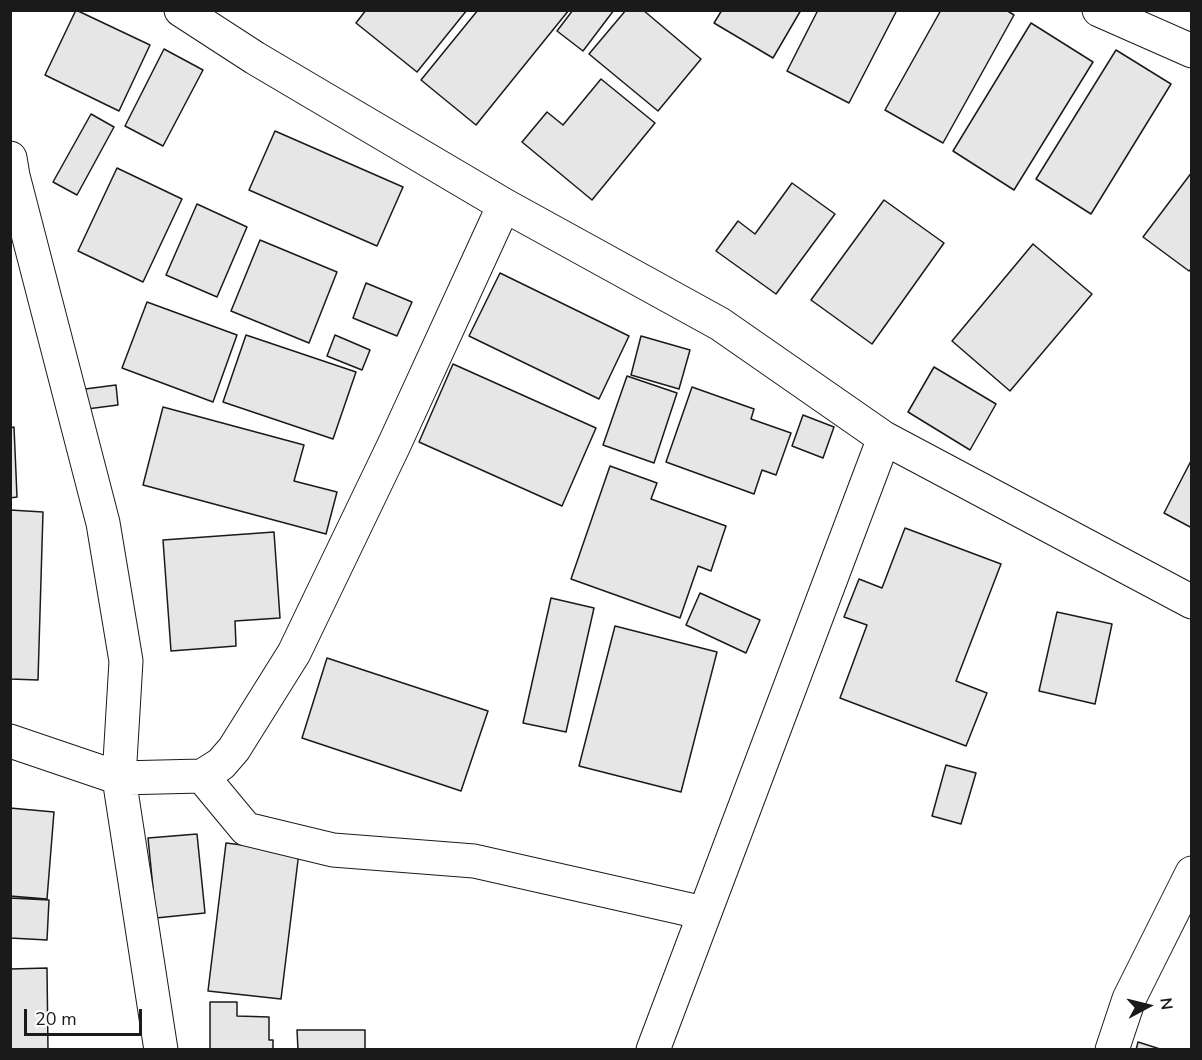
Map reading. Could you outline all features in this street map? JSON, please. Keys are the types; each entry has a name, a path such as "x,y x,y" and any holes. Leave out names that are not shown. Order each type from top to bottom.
{"street":[{"path":"181,10 255,58 504,205 720,324 884,438 1191,602"},
{"path":"1099,10 1191,51"},
{"path":"10,158 103,523 126,661 119,778 161,1050"},
{"path":"10,741 119,778 202,776 221,764 234,749 294,653 394,445 504,205"},
{"path":"653,1050 884,438"},
{"path":"202,776 246,829 333,850 474,861 704,913"},
{"path":"1112,1050 1129,999 1191,873"}],"building":[{"path":"76,10 150,45 119,111 45,75"},
{"path":"366,10 467,10 417,72 356,23"},
{"path":"478,10 569,10 476,125 421,80"},
{"path":"573,10 614,10 583,51 557,31"},
{"path":"626,10 643,10 701,59 658,111 589,54"},
{"path":"722,10 801,10 773,58 714,23"},
{"path":"818,10 897,10 849,103 787,71"},
{"path":"941,10 1006,10 1014,15 943,143 885,110"},
{"path":"1031,23 1093,62 1014,190 953,151"},
{"path":"164,49 203,70 163,146 125,126"},
{"path":"1116,50 1171,84 1091,214 1036,179"},
{"path":"601,79 655,123 592,200 522,142 547,112 563,125"},
{"path":"91,114 114,127 77,195 53,182"},
{"path":"275,131 403,187 377,246 249,190"},
{"path":"117,168 182,199 143,282 78,251"},
{"path":"1192,172 1192,268 1189,271 1143,237"},
{"path":"792,183 835,214 776,294 716,251 738,221 755,234"},
{"path":"884,200 944,243 872,344 811,300"},
{"path":"197,204 247,227 217,297 166,275"},
{"path":"260,240 337,272 309,343 231,311"},
{"path":"1033,244 1092,294 1010,391 952,341"},
{"path":"500,273 629,336 599,399 469,336"},
{"path":"366,283 412,302 397,336 353,318"},
{"path":"147,302 237,335 213,402 122,368"},
{"path":"246,335 356,372 333,439 223,402"},
{"path":"335,335 370,350 362,370 327,356"},
{"path":"641,336 690,350 679,389 631,375"},
{"path":"453,364 596,428 562,506 419,442"},
{"path":"934,367 996,404 970,450 908,412"},
{"path":"627,376 677,393 654,463 603,445"},
{"path":"116,385 118,405 87,409 85,389"},
{"path":"692,387 754,409 751,419 791,433 776,475 762,470 754,494 666,462"},
{"path":"163,407 304,445 294,481 337,492 326,534 143,485"},
{"path":"803,415 834,427 823,458 792,446"},
{"path":"14,427 17,497 10,498 10,428"},
{"path":"1192,459 1192,528 1164,513"},
{"path":"610,466 657,483 651,499 726,526 711,571 698,566 680,618 571,579"},
{"path":"10,510 43,512 38,680 10,679"},
{"path":"905,528 1001,564 956,681 987,693 966,746 840,698 867,625 844,617 859,579 882,588"},
{"path":"274,532 280,618 235,621 236,646 171,651 163,540"},
{"path":"700,593 760,620 746,653 686,625"},
{"path":"551,598 594,608 566,732 523,723"},
{"path":"1057,612 1112,624 1095,704 1039,691"},
{"path":"615,626 717,652 681,792 579,766"},
{"path":"327,658 488,711 461,791 302,738"},
{"path":"946,765 976,773 961,824 932,816"},
{"path":"10,808 54,812 47,899 10,896"},
{"path":"197,834 205,913 156,918 148,838"},
{"path":"226,843 299,852 281,999 208,991"},
{"path":"10,898 49,900 47,940 10,938"},
{"path":"47,968 48,1050 10,1050 10,969"},
{"path":"210,1002 237,1002 237,1016 269,1017 269,1040 273,1040 273,1050 210,1050"},
{"path":"297,1030 365,1030 365,1050 298,1050"},
{"path":"1138,1042 1160,1049 1160,1050 1136,1050"}]}
